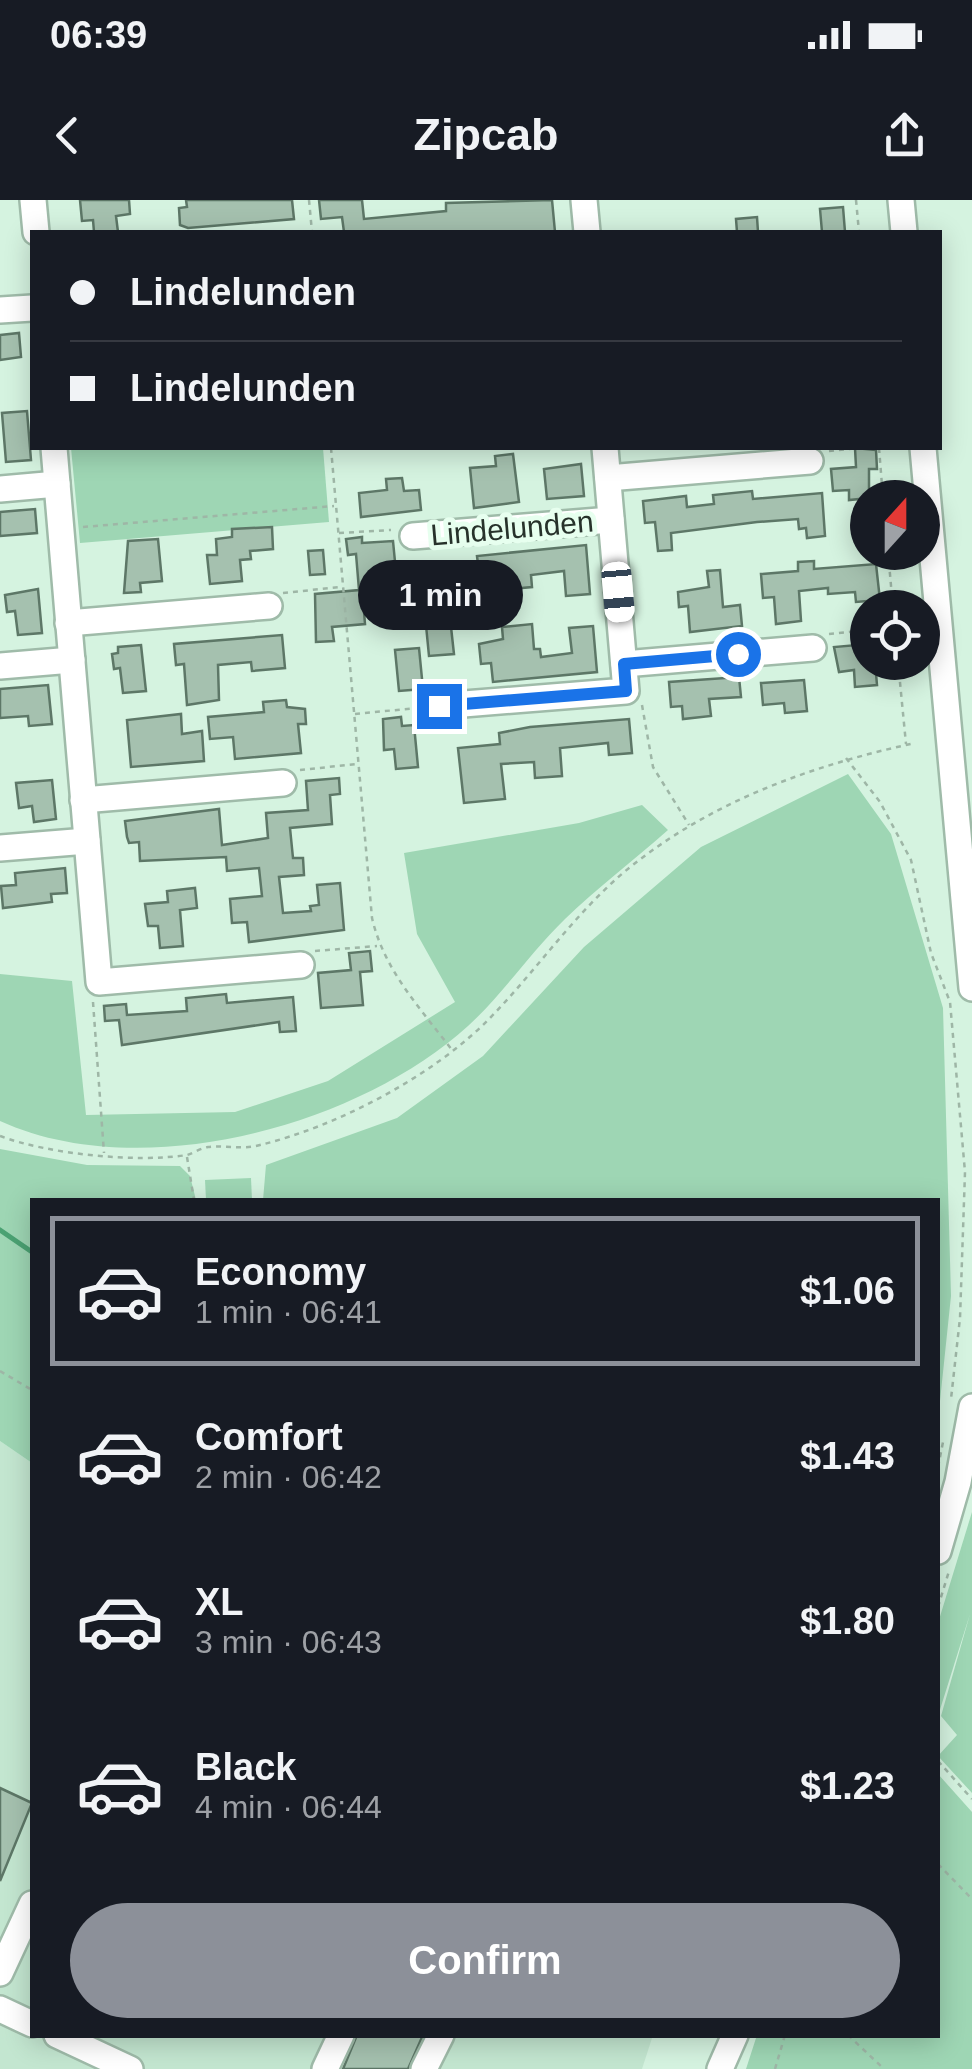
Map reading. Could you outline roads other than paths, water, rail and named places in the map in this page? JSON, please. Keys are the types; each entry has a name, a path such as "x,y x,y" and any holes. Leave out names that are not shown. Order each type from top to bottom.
{"street":[{"path":"33,200 36,230"},
{"path":"584,200 586,230"},
{"path":"902,200 904,230"},
{"path":"0,310 30,308"},
{"path":"54,450 99,982 301,966"},
{"name":"Lindelunden","path":"439,706 626,691 605,450"},
{"path":"924,450 963,795 972,988"},
{"name":"Lindelunden","path":"608,478 810,461"},
{"path":"0,488 57,484"},
{"name":"Lindelunden","path":"413,536 611,520"},
{"path":"68,622 268,606"},
{"path":"624,664 813,648"},
{"path":"0,666 72,660"},
{"path":"83,800 283,784"},
{"path":"0,848 87,841"},
{"path":"940,1543 958,1482 961,1406"},
{"path":"0,1973 30,1908"},
{"path":"0,2008 30,2023"},
{"path":"63,2038 130,2069"},
{"path":"325,2069 340,2038"},
{"path":"427,2068 440,2038"},
{"path":"720,2069 733,2038"}],"waterway":[{"path":"0,1230 30,1251"}]}
